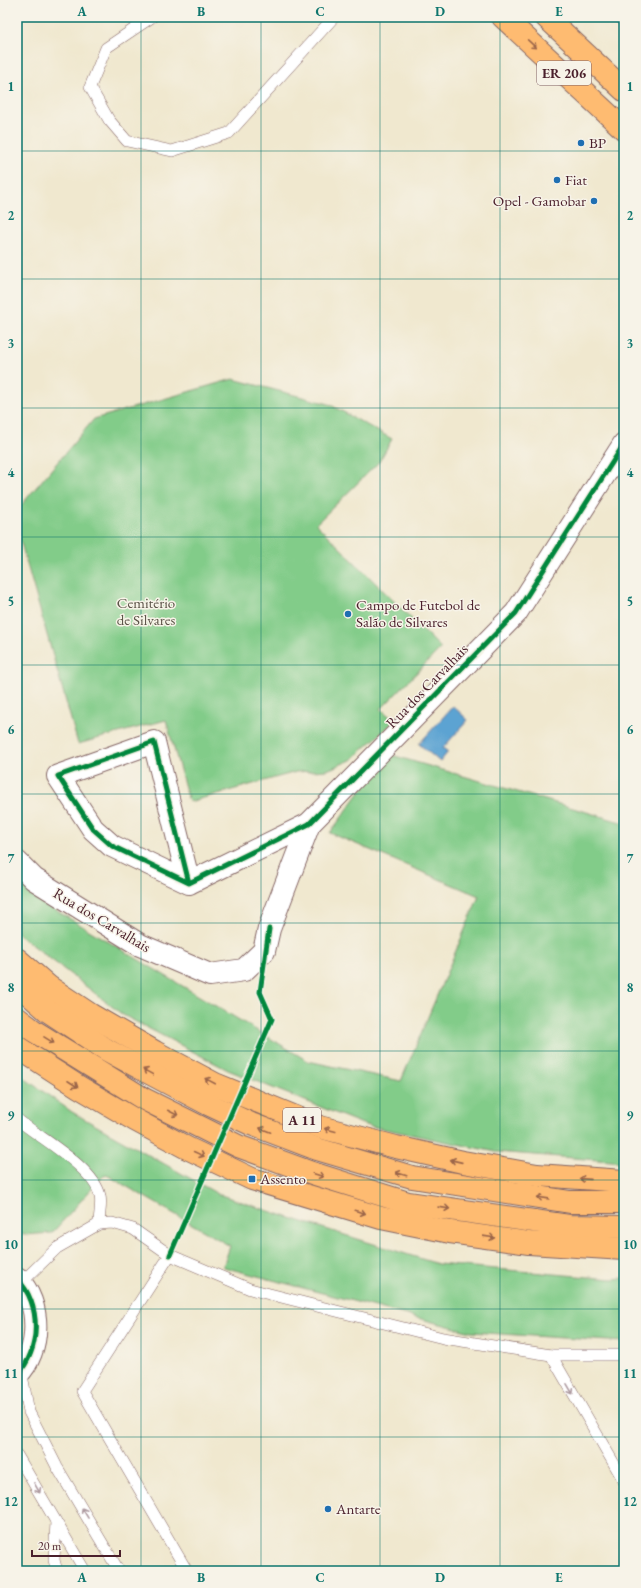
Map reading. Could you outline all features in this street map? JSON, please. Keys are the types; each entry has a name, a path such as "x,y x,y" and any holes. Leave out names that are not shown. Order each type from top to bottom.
{"main road":[{"name":"ER 206","path":"503,17 624,129"},
{"name":"ER 206","path":"546,17 624,90"},
{"name":"A 11","path":"17,959 49,987 91,1015 155,1052 215,1084 320,1127 396,1147 463,1162 537,1175 624,1181"},
{"name":"A 11","path":"17,984 48,1011 107,1050 251,1124 317,1149 419,1178 570,1202 624,1202"},
{"path":"17,1018 34,1031 144,1098 238,1146 312,1173 408,1203 569,1226 624,1228"},
{"path":"17,1047 79,1087 135,1120 252,1179 381,1218 450,1232 529,1242 624,1249"}],"street":[{"name":"Rua dos Carvalhais","path":"189,883 309,824 516,613 624,444"},
{"path":"154,742 189,883 112,846 93,829 58,776 154,742"},
{"name":"Rua dos Carvalhais","path":"17,862 34,879 140,945 210,975 244,970 264,951 269,929 309,824"},
{"path":"19,1281 32,1304 36,1326 32,1350 19,1373"}],"lane":[{"path":"152,17 106,48 90,87 109,120 127,141 172,151 229,133 334,17"},
{"path":"620,17 624,21"},
{"path":"17,1119 84,1169 94,1180 100,1196 99,1224"},
{"path":"19,1281 57,1248 99,1224 112,1223 133,1229 170,1255 250,1289 443,1338 551,1355 624,1355"},
{"path":"170,1255 82,1391 187,1571"},
{"path":"551,1355 624,1481"},
{"path":"19,1373 29,1412 57,1467 119,1571"},
{"path":"17,1454 85,1571"},
{"path":"56,1521 54,1560 57,1571"}],"path":[{"path":"170,1255 272,1019"}],"green space":[{"name":"Cemitério de Silvares","path":"233,379 329,404 392,439 379,462 316,524 441,648 381,709 395,721 351,760 327,770 296,772 189,802 166,720 78,744 17,529 17,510 94,419"},
{"path":"388,754 624,823 624,1162 496,1152 365,1125 228,1070 123,1015 17,933 17,879 37,899 308,1061 401,1081 479,896 330,833"},
{"path":"17,1073 72,1112 218,1194 438,1264 612,1279 624,1278 624,1342 471,1332 223,1267 230,1246 105,1174 52,1233 24,1235 17,1233"}],"water":[{"path":"453,706 468,720 443,748 448,752 440,762 419,744"}],"cycle path":[{"path":"189,883 112,846 93,829 58,776 154,742 189,883 309,824 516,613 624,444"},
{"path":"170,1255 272,1019 260,992 269,929"},
{"path":"17,1279 25,1289 31,1301 35,1327 31,1353 25,1365 17,1375"}],"place":[{"name":"BP","path":"581,143"},
{"name":"Fiat","path":"557,180"},
{"name":"Opel - Gamobar","path":"594,201"},
{"name":"Campo de Futebol de Salão de Silvares","path":"348,614"},
{"name":"Assento","path":"252,1179"},
{"name":"Antarte","path":"328,1509"}]}
